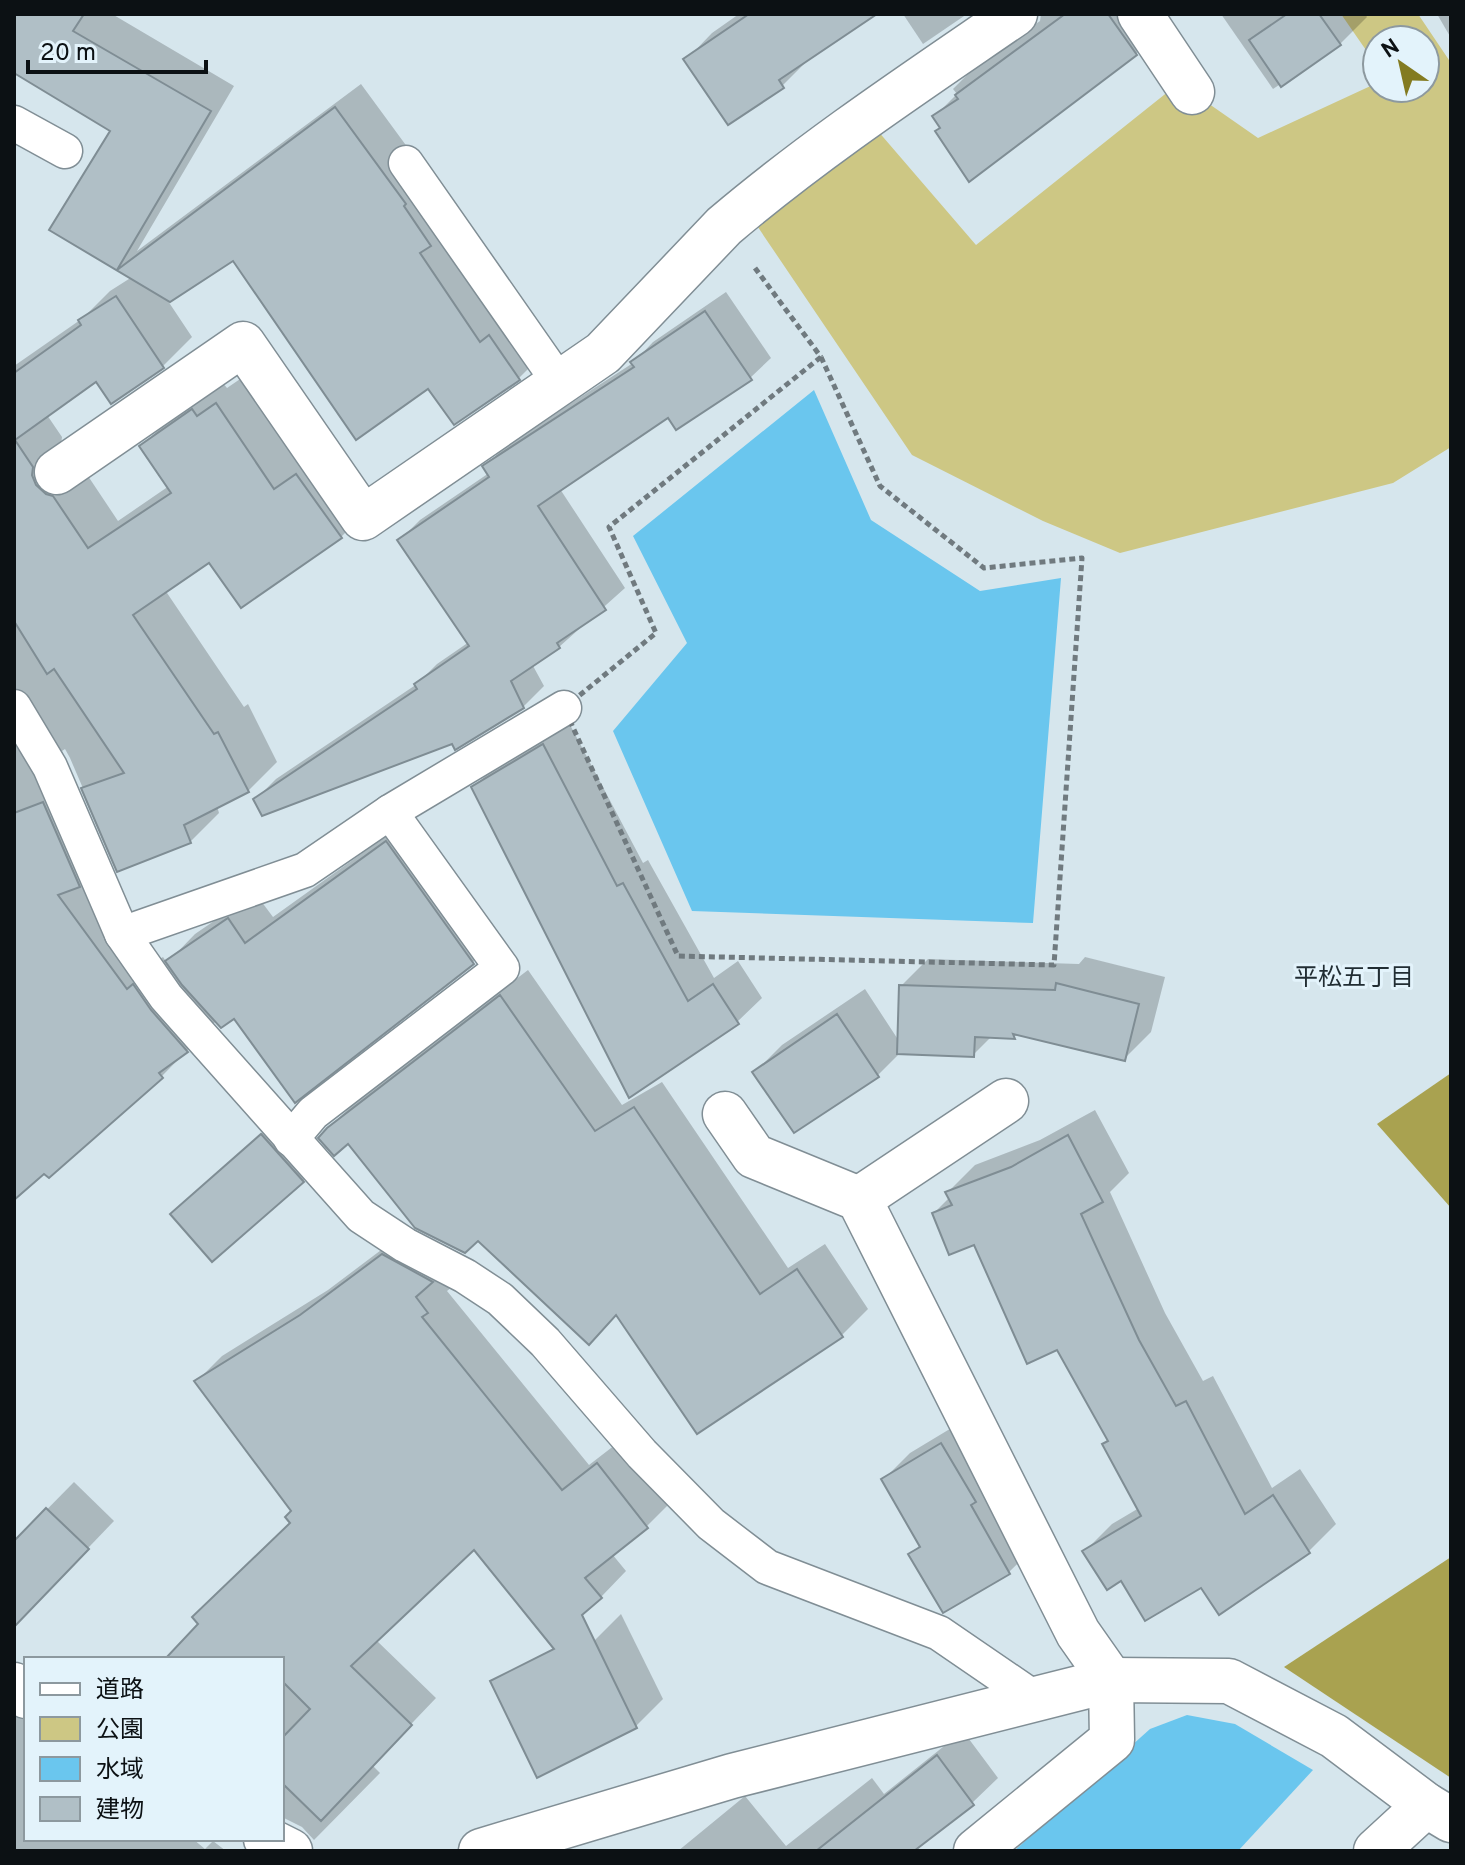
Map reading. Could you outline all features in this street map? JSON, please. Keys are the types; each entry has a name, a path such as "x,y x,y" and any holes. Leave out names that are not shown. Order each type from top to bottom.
{"street":[{"path":"57,472 243,344 363,518 603,353 724,226 865,116 1015,14"},
{"path":"1140,14 1192,92"},
{"path":"859,1199 1006,1101"},
{"path":"725,1114 754,1156 859,1199 1078,1633 1111,1680 1112,1740 976,1851"},
{"path":"481,1851 732,1776 1111,1680 1229,1681 1334,1736 1438,1813 1376,1851"},
{"path":"270,1841 290,1851"}],"lane":[{"path":"14,123 65,151"},
{"path":"406,163 559,382"},
{"path":"14,707 50,767 122,934 166,997 361,1216 500,1299 545,1342 642,1454 711,1524 767,1567 939,1633 1034,1698"},
{"path":"122,934 305,870 390,812 564,708"},
{"path":"291,1139 313,1113 502,968 390,812"}],"path":[{"path":"724,226 821,357 880,486 984,568 1082,558 1054,965 678,956 564,708 656,633 609,527 821,357"}],"green space":[{"path":"1341,14 1418,14 1425,24 1361,24 1361,43"},
{"path":"1441,48 1451,63 1451,447 1393,483 1120,553 1043,521 912,455 745,208 865,116 976,245 1179,83 1258,138 1361,90 1361,104 1441,104"}],"shaded area":[{"path":"1451,1073 1451,1208 1377,1124"},
{"path":"1451,1557 1451,1778 1284,1667"}],"water":[{"path":"814,390 871,520 980,591 1061,578 1033,923 692,911 613,731 687,643 633,536"},
{"path":"1187,1715 1235,1724 1313,1770 1238,1851 1014,1851 1150,1729"}],"building":[{"path":"14,14 84,14 73,31 211,111 117,270 335,107 406,204 404,206 431,246 420,253 480,342 489,335 520,380 454,425 428,389 356,440 233,261 170,302 49,230 110,131 14,73"},
{"path":"749,14 877,14 779,80 784,88 728,125 683,59"},
{"path":"1065,14 1108,14 1137,55 969,182 935,131 940,128 932,116 958,99 955,95"},
{"path":"1287,14 1319,14 1341,45 1281,87 1249,40"},
{"path":"116,296 164,368 111,404 96,382 15,440 33,467 36,485 53,496 88,548 171,493 139,446 192,409 197,416 216,403 274,489 296,474 342,538 241,608 209,563 133,615 214,734 218,732 249,792 184,825 191,843 117,872 81,788 124,773 54,669 47,674 14,621 14,373 81,325 78,320"},
{"path":"705,311 752,380 676,430 668,418 538,506 606,610 557,643 560,648 511,681 524,708 455,750 452,744 262,816 253,799 417,689 414,684 469,646 397,540 489,477 482,466 634,367 630,362"},
{"path":"543,744 617,886 623,883 688,1001 713,984 739,1024 629,1098 471,787"},
{"path":"43,802 80,887 58,895 127,989 133,984 188,1052 159,1073 163,1078 49,1178 44,1174 14,1200 14,813"},
{"path":"386,841 474,964 295,1103 234,1019 221,1028 165,961 228,918 245,943"},
{"path":"1056,983 1139,1004 1125,1061 1013,1034 1015,1039 975,1037 974,1057 897,1054 899,985 1055,990"},
{"path":"500,995 595,1131 634,1107 760,1294 797,1269 843,1337 697,1434 616,1315 589,1345 478,1241 465,1253 415,1228 348,1144 334,1156 318,1138"},
{"path":"837,1014 879,1077 794,1133 752,1072"},
{"path":"261,1134 304,1182 212,1262 170,1214"},
{"path":"1068,1135 1103,1202 1081,1214 1139,1340 1176,1406 1186,1401 1245,1514 1273,1495 1310,1553 1219,1615 1201,1588 1145,1621 1121,1581 1107,1590 1082,1551 1141,1516 1102,1444 1108,1441 1057,1350 1027,1364 974,1245 949,1255 932,1213 952,1205 945,1192 1011,1167"},
{"path":"382,1254 433,1282 416,1297 428,1313 422,1317 562,1490 597,1463 648,1528 585,1578 602,1598 582,1615 637,1728 537,1778 490,1681 554,1649 474,1550 351,1666 412,1725 321,1821 284,1785 284,1736 310,1709 284,1683 284,1657 167,1657 198,1624 192,1617 290,1523 285,1517 291,1511 194,1381 300,1315"},
{"path":"941,1443 976,1502 971,1505 1010,1574 943,1613 908,1554 920,1547 881,1479"},
{"path":"46,1508 89,1549 14,1627 14,1541"},
{"path":"937,1755 974,1805 914,1851 816,1851"}],"district":[{"name":"平松五丁目","path":"1354,977"}]}
